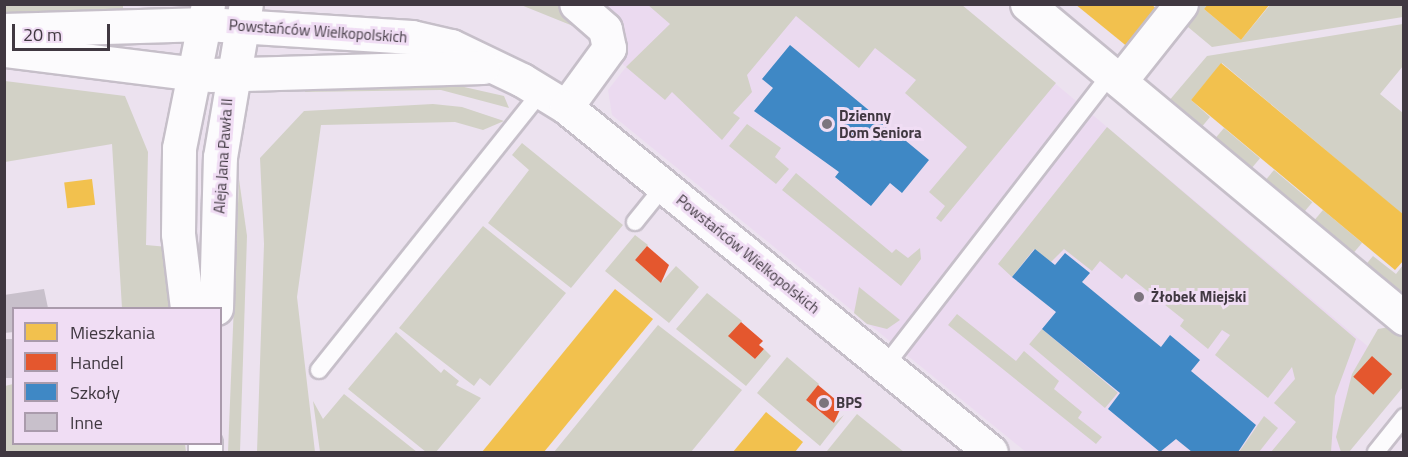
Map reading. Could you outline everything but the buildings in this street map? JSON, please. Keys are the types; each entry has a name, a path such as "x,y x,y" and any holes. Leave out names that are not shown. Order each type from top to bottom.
{"street":[{"path":"554,99 609,48 605,29 576,4"},
{"path":"1027,4 1404,318"},
{"path":"1115,77 1181,4"},
{"path":"188,307 178,234 178,155 207,14"},
{"name":"Powstańców Wielkopolskich","path":"4,30 207,14 243,15 412,37 450,46 496,67 554,99 992,453"},
{"name":"Aleja Jana Pawła II","path":"216,307 220,157 230,76 243,15"},
{"name":"Powstańców Wielkopolskich","path":"4,50 196,74 230,76 496,67"}],"lane":[{"path":"885,366 1115,77"},
{"path":"319,370 554,99"},
{"path":"635,222 664,186"},
{"path":"1376,453 1404,417"}],"shaded area":[{"path":"4,5 123,5 123,14 4,14"},
{"path":"521,5 558,5 588,38 573,26"},
{"path":"552,5 962,5 1403,376 1403,387 1349,452 1026,452 612,115 608,90 626,67"},
{"path":"648,5 962,5 1056,83 941,222 936,218 945,206 929,192 967,147 905,93 916,80 875,48 859,68 796,16 747,75 752,92 733,113 740,118 722,140 672,92 665,100 626,67 670,24"},
{"path":"1196,5 1208,5 1204,9 1241,40 1270,5 1403,5 1403,17 1212,47 1182,22"},
{"path":"1403,24 1403,66 1380,94 1403,113 1403,215 1222,63 1191,100 1210,117 1200,129 1168,102 1207,56"},
{"path":"5,81 125,96 148,152 146,245 168,247 178,307 122,307 112,144 5,162"},
{"path":"442,82 504,96 509,108 441,90 305,92 305,85"},
{"path":"433,104 462,107 504,121 483,130 455,122 321,125 297,297 315,452 257,452 264,244 260,158 304,111"},
{"path":"747,124 781,148 775,157 789,169 776,184 729,146"},
{"path":"1107,127 1356,339 1335,396 1331,452 1271,452 1296,422 1274,403 1295,379 1292,367 1268,398 1215,355 1230,335 1222,330 1208,349 1180,326 1184,320 1126,274 1122,279 1100,261 1092,271 1064,249 1051,262 1034,249 1012,277 998,264"},
{"path":"1224,128 1260,158 1250,170 1214,140"},
{"path":"522,143 623,225 571,288 488,223 529,170 512,155"},
{"path":"1274,170 1312,202 1302,214 1264,182"},
{"path":"796,173 892,253 896,249 908,258 920,248 921,259 901,286 782,190"},
{"path":"239,179 247,236 240,452 228,452"},
{"path":"1323,210 1362,243 1350,257 1311,224"},
{"path":"483,226 566,293 490,386 480,378 474,386 399,328"},
{"path":"635,235 648,245 635,260 661,283 676,266 699,287 669,323 605,271"},
{"path":"1373,256 1396,274 1403,265 1403,300 1363,268"},
{"path":"859,287 900,320 887,329 867,324 854,313"},
{"path":"707,293 742,321 729,336 755,359 764,349 771,356 746,386 676,329"},
{"path":"957,314 1016,361 1024,351 1059,381 1054,389 1082,412 1078,418 1102,437 1096,444 948,325"},
{"path":"658,325 742,390 691,452 554,452"},
{"path":"1395,326 1403,333 1403,387 1349,452 1341,452 1336,437 1352,374 1378,329"},
{"path":"1042,329 1118,393 1105,408 1029,344"},
{"path":"396,332 441,373 444,369 459,381 456,385 481,398 436,452 426,452 348,389"},
{"path":"787,357 819,384 806,400 834,423 844,415 820,446 757,393"},
{"path":"12,384 12,445 185,445 186,452 5,452 5,386"},
{"path":"344,394 417,452 320,452 313,401 323,419"},
{"path":"857,414 904,452 827,451"},
{"path":"1264,416 1278,428 1259,452 1239,452"}],"place":[{"name":"Dzienny Dom Seniora","path":"827,124"},
{"name":"Żłobek Miejski","path":"1139,297"},
{"name":"BPS","path":"824,403"}]}
